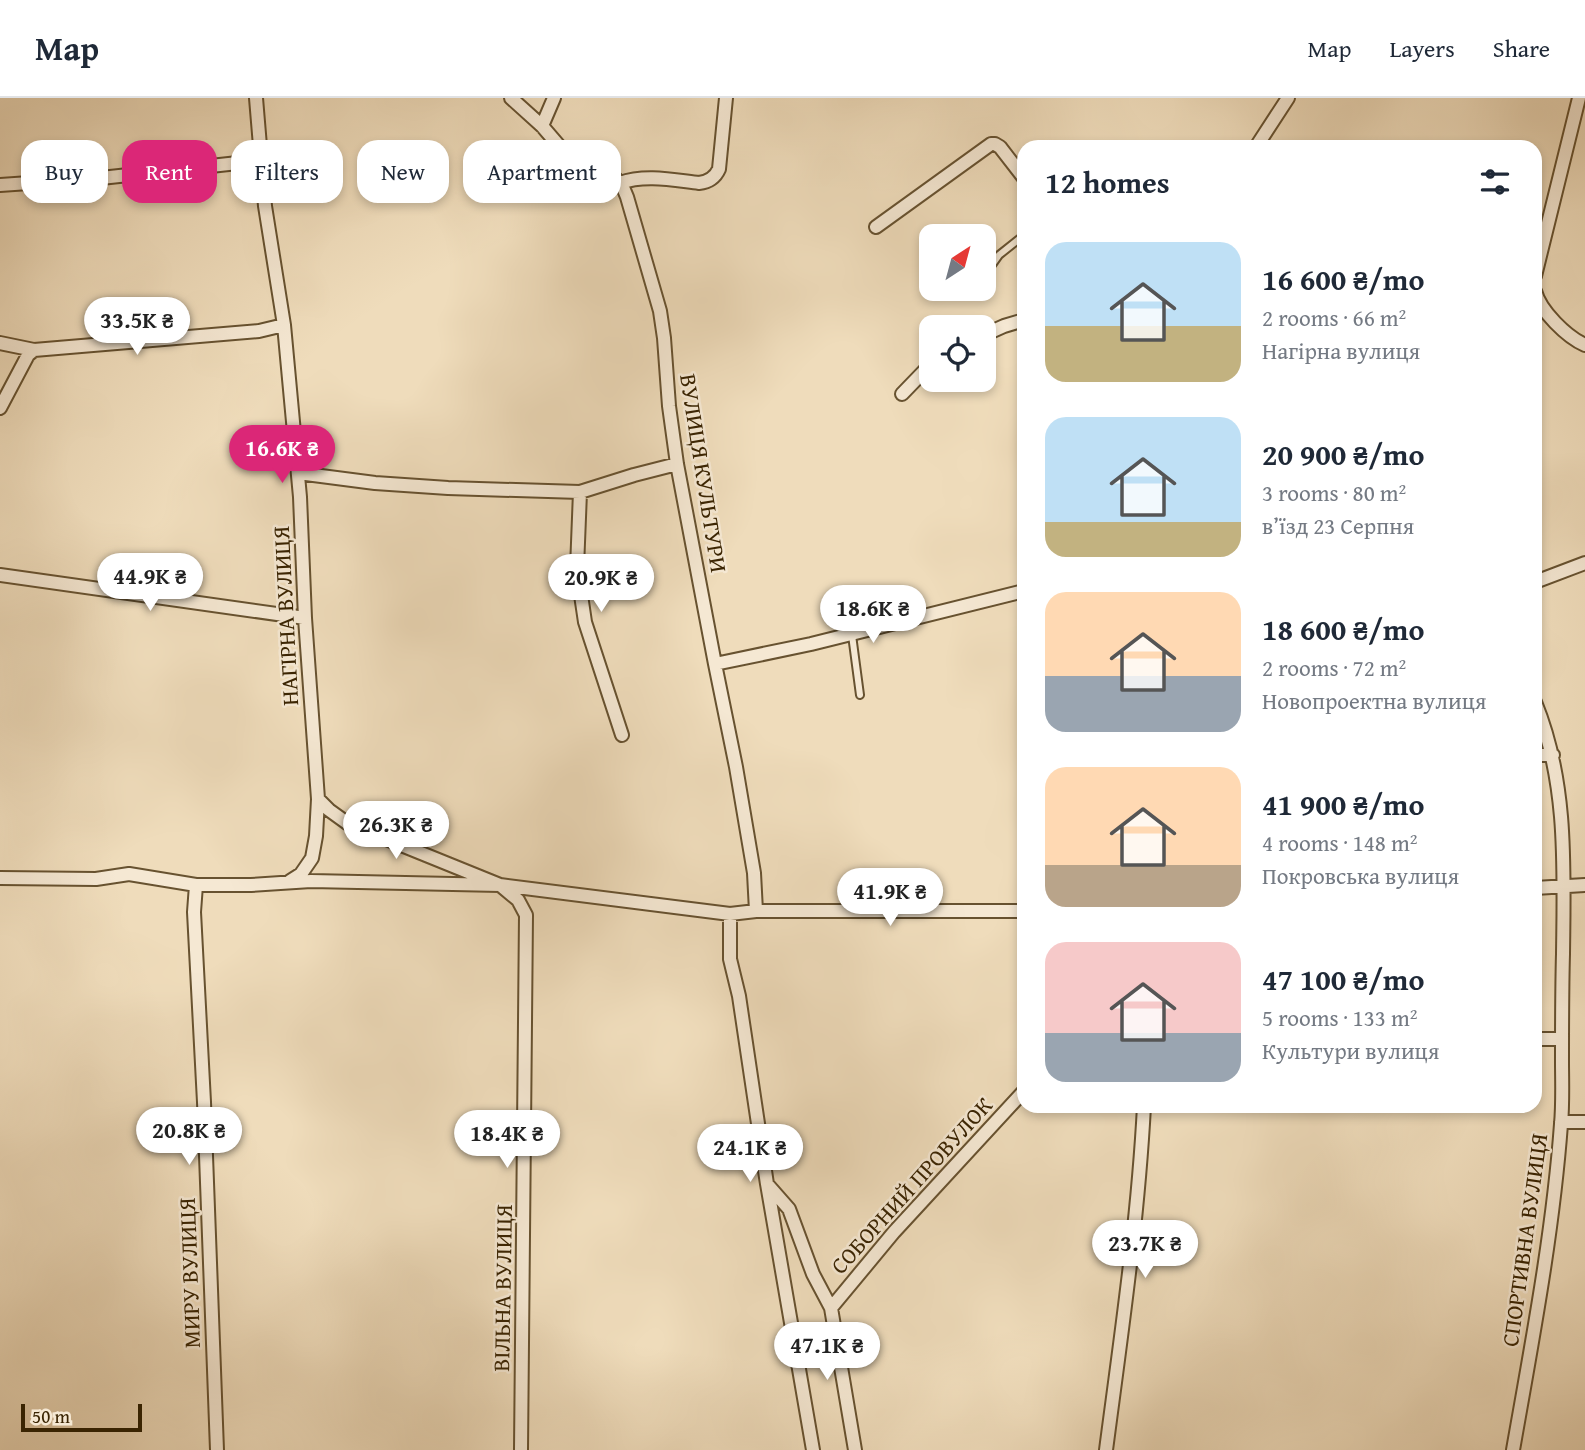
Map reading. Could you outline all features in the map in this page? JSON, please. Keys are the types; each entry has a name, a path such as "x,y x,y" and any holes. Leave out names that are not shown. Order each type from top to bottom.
{"street":[{"name":"НАГІРНА ВУЛИЦЯ","path":"256,98 259,140"},
{"path":"511,98 555,140"},
{"path":"542,126 554,98"},
{"path":"621,183 648,178 702,183 714,177 719,169 726,98"},
{"path":"1261,140 1288,98"},
{"path":"1542,248 1579,98"},
{"path":"876,227 991,144 1000,147 1017,168"},
{"path":"0,185 100,178 231,164"},
{"name":"ВУЛИЦЯ КУЛЬТУРИ","path":"621,185 627,197 660,311 677,464 736,767 754,873 756,911"},
{"name":"НАГІРНА ВУЛИЦЯ","path":"265,203 284,325 298,473 318,799 312,859 301,874 290,881"},
{"path":"1542,306 1567,334 1585,345"},
{"path":"996,330 1017,322"},
{"path":"0,343 34,350 259,331 284,325"},
{"path":"0,408 28,355 34,350"},
{"path":"902,394 919,376"},
{"path":"298,473 387,484 580,492 677,464"},
{"path":"580,492 577,568 585,622 622,735"},
{"path":"1542,579 1585,563"},
{"path":"0,575 305,618"},
{"path":"715,664 852,634 1017,592"},
{"name":"СПОРТИВНА ВУЛИЦЯ","path":"1513,1450 1540,1294 1561,1122 1564,886 1562,823 1553,755 1542,720"},
{"path":"1542,755 1553,755"},
{"path":"318,799 347,823 500,886"},
{"path":"0,878 96,879 129,874 196,885 251,885 290,881 500,886 730,914 756,911 1017,912"},
{"name":"МИРУ ВУЛИЦЯ","path":"196,885 194,912 217,1450"},
{"path":"1542,888 1585,885"},
{"name":"ВІЛЬНА ВУЛИЦЯ","path":"500,886 518,900 526,915 521,1450"},
{"path":"730,914 730,959 739,996 767,1184 813,1450"},
{"path":"1542,1039 1562,1039"},
{"name":"СОБОРНИЙ ПРОВУЛОК","path":"831,1308 894,1232 1017,1099"},
{"path":"1106,1450 1128,1277 1144,1113"},
{"path":"1561,1122 1585,1122"},
{"path":"767,1184 789,1209 813,1273 831,1308 855,1450"}],"lane":[{"path":"996,259 1017,241"},
{"path":"852,634 860,695"}]}
